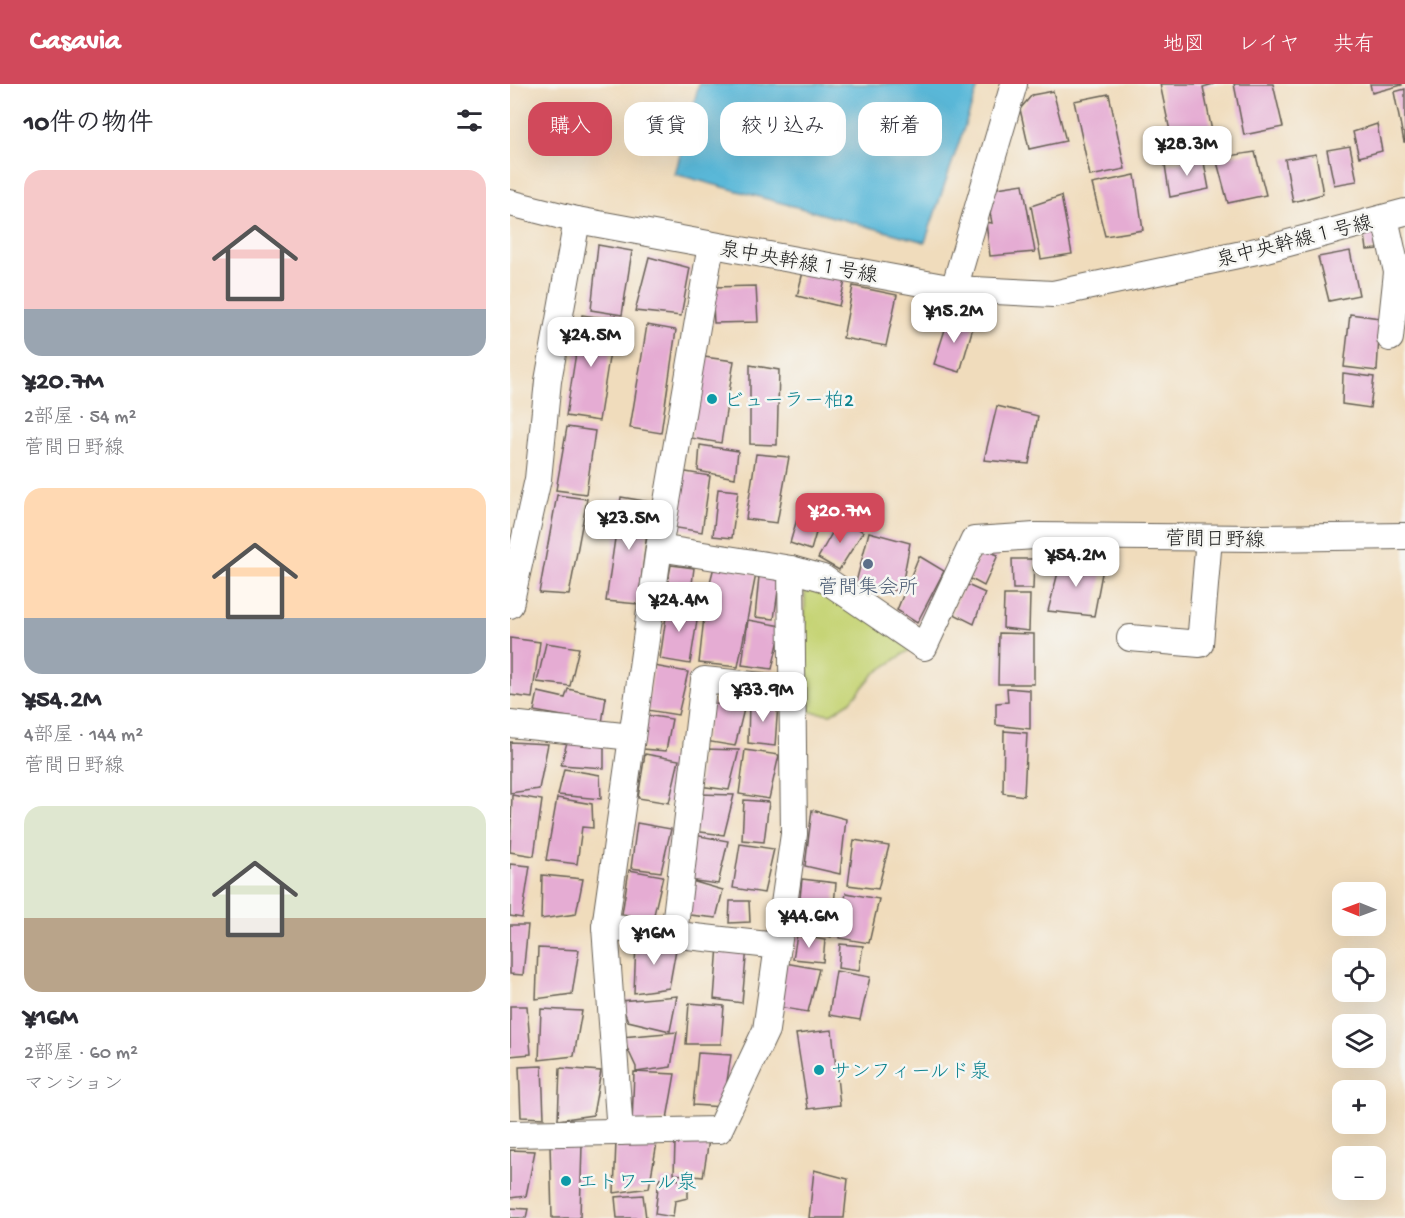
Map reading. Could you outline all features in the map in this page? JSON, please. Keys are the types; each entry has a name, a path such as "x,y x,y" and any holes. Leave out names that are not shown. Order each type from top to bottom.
{"street":[{"path":"954,289 1019,85"},
{"name":"泉中央幹線１号線","path":"510,202 577,220 954,289 1053,294 1266,249 1395,215"},
{"path":"1390,338 1401,272 1395,215"},
{"path":"510,605 538,479 548,381 577,220"},
{"path":"620,1132 605,927 659,548 711,246"},
{"name":"菅間日野線","path":"791,569 824,578 924,647 974,540 1035,536 1209,538 1405,536"},
{"path":"1130,638 1200,644 1209,538"},
{"path":"510,1134 719,1130 766,1030 794,834 791,569 659,548"},
{"path":"674,934 704,680 792,689"},
{"path":"510,724 632,737"},
{"path":"605,927 778,946"}],"green space":[{"path":"805,583 822,583 911,649 874,674 851,701 831,714 804,711"}],"water":[{"path":"699,84 979,84 925,242 675,174 680,156 708,156 708,102 694,102"}],"building":[{"path":"1160,84 1214,84 1203,87 1214,141 1174,150"},
{"path":"1234,84 1273,84 1283,127 1244,135"},
{"path":"1370,84 1402,84 1402,85 1372,93"},
{"path":"1405,89 1405,142 1404,142 1394,92"},
{"path":"1053,91 1066,141 1029,149 1020,109 1032,95"},
{"path":"1109,94 1125,169 1090,176 1074,101"},
{"path":"1377,124 1382,151 1359,157 1353,132"},
{"path":"1350,146 1357,181 1334,185 1327,150"},
{"path":"1255,152 1266,195 1228,203 1216,158"},
{"path":"1316,154 1323,194 1293,202 1285,159"},
{"path":"1203,157 1209,189 1170,197 1165,165"},
{"path":"1135,175 1143,230 1105,236 1092,184"},
{"path":"1023,184 1035,252 990,256 986,222 992,223 989,207 991,189"},
{"path":"1061,196 1072,254 1041,259 1031,206"},
{"path":"1376,234 1378,249 1367,250 1365,235"},
{"path":"598,245 632,251 622,315 591,310"},
{"path":"1350,251 1359,295 1329,301 1318,257"},
{"path":"649,257 690,268 681,316 635,311"},
{"path":"804,268 846,277 839,306 797,296"},
{"path":"756,286 758,322 714,323 712,287"},
{"path":"853,286 897,295 886,346 843,338"},
{"path":"1350,314 1380,318 1377,371 1344,367"},
{"path":"582,315 615,320 599,421 566,416"},
{"path":"949,317 974,324 960,372 934,364"},
{"path":"647,325 676,330 661,433 630,428"},
{"name":"ビューラー柏2","path":"704,357 734,361 721,443 691,438"},
{"path":"750,365 779,370 777,445 750,444"},
{"path":"1343,373 1374,377 1370,408 1342,404"},
{"path":"997,406 1038,416 1029,464 984,460"},
{"path":"567,427 595,431 586,494 556,490"},
{"path":"700,445 738,451 735,478 698,471"},
{"path":"756,454 789,457 777,523 746,519"},
{"path":"680,471 710,476 702,532 671,527"},
{"path":"718,489 738,491 732,538 713,536"},
{"path":"557,495 587,499 569,595 539,593"},
{"path":"804,495 825,502 811,550 790,543"},
{"path":"621,497 651,502 638,604 606,601"},
{"path":"841,517 863,532 839,570 818,558"},
{"path":"869,532 910,543 901,591 855,586"},
{"path":"982,549 998,555 984,586 969,578"},
{"path":"919,556 944,571 917,623 897,610"},
{"path":"1062,557 1103,568 1094,616 1048,611"},
{"path":"1012,559 1034,559 1033,589 1013,589"},
{"path":"715,563 756,574 738,667 699,663 704,617 701,617"},
{"path":"671,565 694,568 690,600 665,596"},
{"path":"759,576 780,577 774,619 755,617"},
{"path":"965,584 985,593 974,624 952,613"},
{"path":"1004,595 1030,595 1029,631 1003,628"},
{"path":"668,603 699,608 690,664 660,659"},
{"path":"748,620 782,626 772,669 742,665"},
{"path":"999,633 1034,634 1034,684 998,684"},
{"path":"510,638 540,642 532,698 510,695"},
{"path":"546,643 579,648 570,686 537,682"},
{"path":"654,666 688,672 678,715 647,710"},
{"path":"1007,688 1030,690 1030,729 996,725 996,703 1008,702"},
{"path":"568,689 606,697 602,723 534,711 538,692 565,698"},
{"path":"749,702 778,703 775,746 748,743"},
{"path":"711,704 745,705 735,746 705,741"},
{"path":"646,715 672,719 666,751 643,749"},
{"path":"1004,731 1027,733 1024,796 1003,793"},
{"path":"568,738 604,744 604,768 561,765"},
{"path":"510,742 548,744 539,789 510,793"},
{"path":"704,749 739,750 729,790 699,786"},
{"path":"745,750 779,755 769,799 739,794"},
{"path":"645,754 679,760 669,803 638,798"},
{"path":"564,769 600,775 601,799 558,795"},
{"path":"699,794 734,795 724,835 693,831"},
{"path":"512,795 542,800 534,856 510,852"},
{"path":"557,798 592,804 593,828 582,827 577,864 546,860"},
{"path":"744,800 769,802 764,842 742,840"},
{"path":"812,810 846,819 840,874 805,866"},
{"path":"637,823 671,829 661,872 631,868"},
{"path":"694,835 728,841 718,884 688,880 723,890 716,918 681,914"},
{"path":"854,840 889,846 878,889 848,885"},
{"path":"740,844 774,849 764,893 733,888"},
{"path":"510,864 530,866 522,918 510,916"},
{"path":"629,870 663,876 653,919 622,914"},
{"path":"542,875 583,879 576,914 541,919"},
{"path":"802,879 836,883 831,937 797,927"},
{"path":"846,893 879,899 869,943 839,938"},
{"path":"730,901 749,901 750,922 729,923"},
{"path":"510,925 528,925 523,975 510,974"},
{"path":"797,935 825,940 823,962 793,959"},
{"path":"636,941 677,944 669,988 634,993"},
{"path":"840,944 863,946 859,971 838,968"},
{"path":"718,945 747,947 742,1003 714,999"},
{"path":"538,948 579,950 572,994 536,999"},
{"path":"785,963 819,969 808,1012 778,1007"},
{"path":"836,971 870,977 860,1020 829,1015"},
{"path":"677,996 670,1031 628,1021 620,1001"},
{"path":"689,1003 724,1006 721,1044 686,1044"},
{"path":"510,1006 527,1006 531,1054 510,1056"},
{"path":"541,1009 582,1011 574,1056 539,1060"},
{"name":"サンフィールド泉","path":"832,1030 840,1105 808,1109 796,1034"},
{"path":"677,1032 671,1067 636,1072 636,1067 622,1037"},
{"path":"698,1053 731,1055 723,1107 693,1105"},
{"path":"542,1066 544,1118 521,1117 519,1067"},
{"path":"560,1068 601,1071 593,1115 558,1120"},
{"path":"634,1072 675,1074 667,1119 632,1124"},
{"path":"709,1140 703,1177 674,1174 675,1142"},
{"path":"616,1141 657,1143 649,1188 614,1193"},
{"name":"エトワール泉","path":"582,1144 580,1218 552,1218 550,1145"},
{"path":"510,1150 535,1151 526,1196 510,1198"},
{"path":"814,1170 848,1179 844,1218 809,1218"},
{"path":"659,1179 688,1180 688,1198 675,1201 673,1217 655,1214"},
{"path":"643,1195 646,1218 617,1218 615,1197"},
{"path":"510,1208 528,1209 526,1218 510,1218"}],"place":[{"name":"ビューラー柏2","path":"712,399"},
{"name":"菅間集会所","path":"868,564"},
{"name":"サンフィールド泉","path":"819,1070"},
{"name":"エトワール泉","path":"566,1181"}]}
